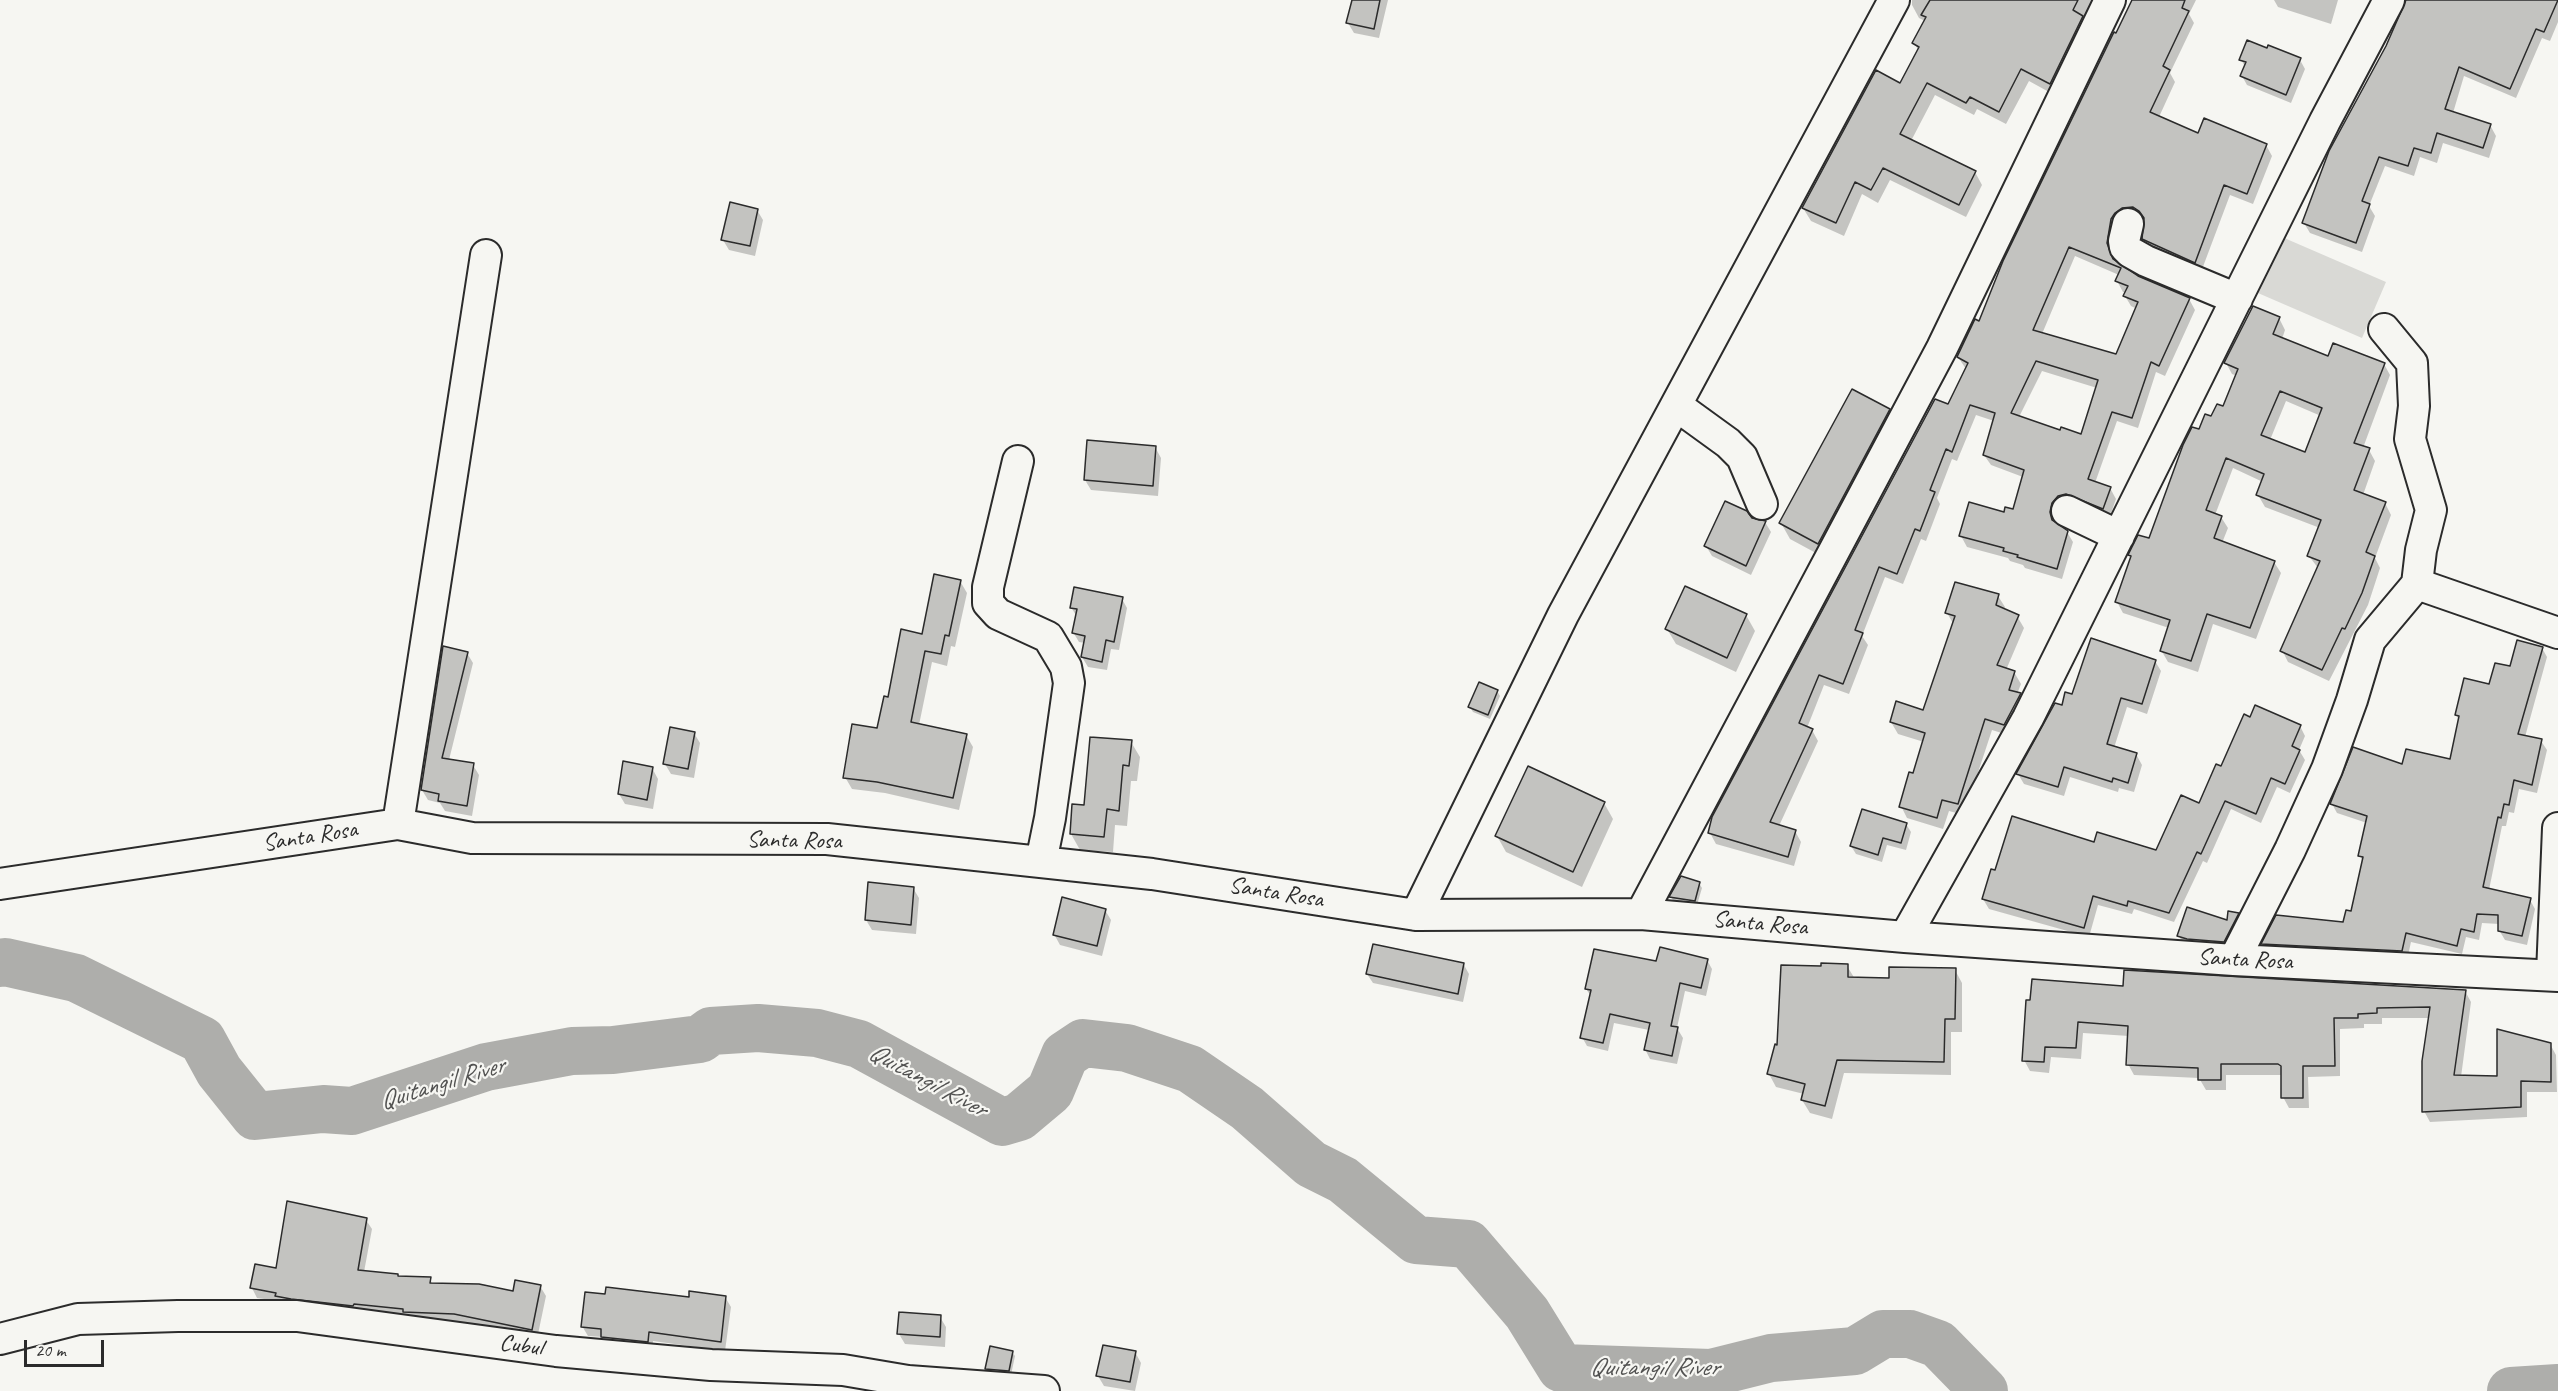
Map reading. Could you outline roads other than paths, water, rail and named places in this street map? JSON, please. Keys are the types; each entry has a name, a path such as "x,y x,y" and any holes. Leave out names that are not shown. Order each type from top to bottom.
{"street":[{"path":"1416,915 1563,615 1894,0"},
{"path":"1641,914 1942,348 2110,0"},
{"path":"1905,937 2028,718 2325,121 2390,0"},
{"path":"2128,224 2124,241 2125,247 2130,252 2146,261 2237,299"},
{"path":"398,824 486,255"},
{"path":"2234,960 2290,850 2327,769 2352,700 2370,640 2417,584 2421,550 2431,510 2410,439 2414,406 2412,363 2384,329"},
{"path":"1677,406 1728,443 1742,457 1762,504"},
{"path":"1018,461 988,587 988,603 998,614 1048,637 1066,666 1070,683 1050,818 1041,862"},
{"path":"2067,511 2120,536"},
{"path":"2417,584 2558,633"},
{"name":"Santa Rosa","path":"0,884 398,824 472,838 826,839 1152,874 1416,915 1641,914 1905,937 2234,960 2555,975"},
{"path":"2555,975 2558,828"},
{"name":"Cubul","path":"0,1339 78,1318 297,1316 556,1351 847,1380 908,1381 1044,1391"}],"waterway":[{"name":"Quitangil River","path":"0,963 5,962 76,978 202,1040 219,1071 255,1116 323,1109 352,1111 486,1067 572,1051 613,1050 700,1039 711,1031 758,1028 817,1033 859,1044 1002,1122 1019,1117 1050,1091 1065,1055 1083,1043 1127,1048 1190,1069 1247,1108 1311,1164 1343,1180 1416,1240 1468,1244 1527,1313 1561,1368 1711,1373 1771,1358 1855,1351 1883,1334 1910,1334 1938,1344 1984,1391"},
{"name":"Quitangil River","path":"2511,1391 2558,1388"}]}
